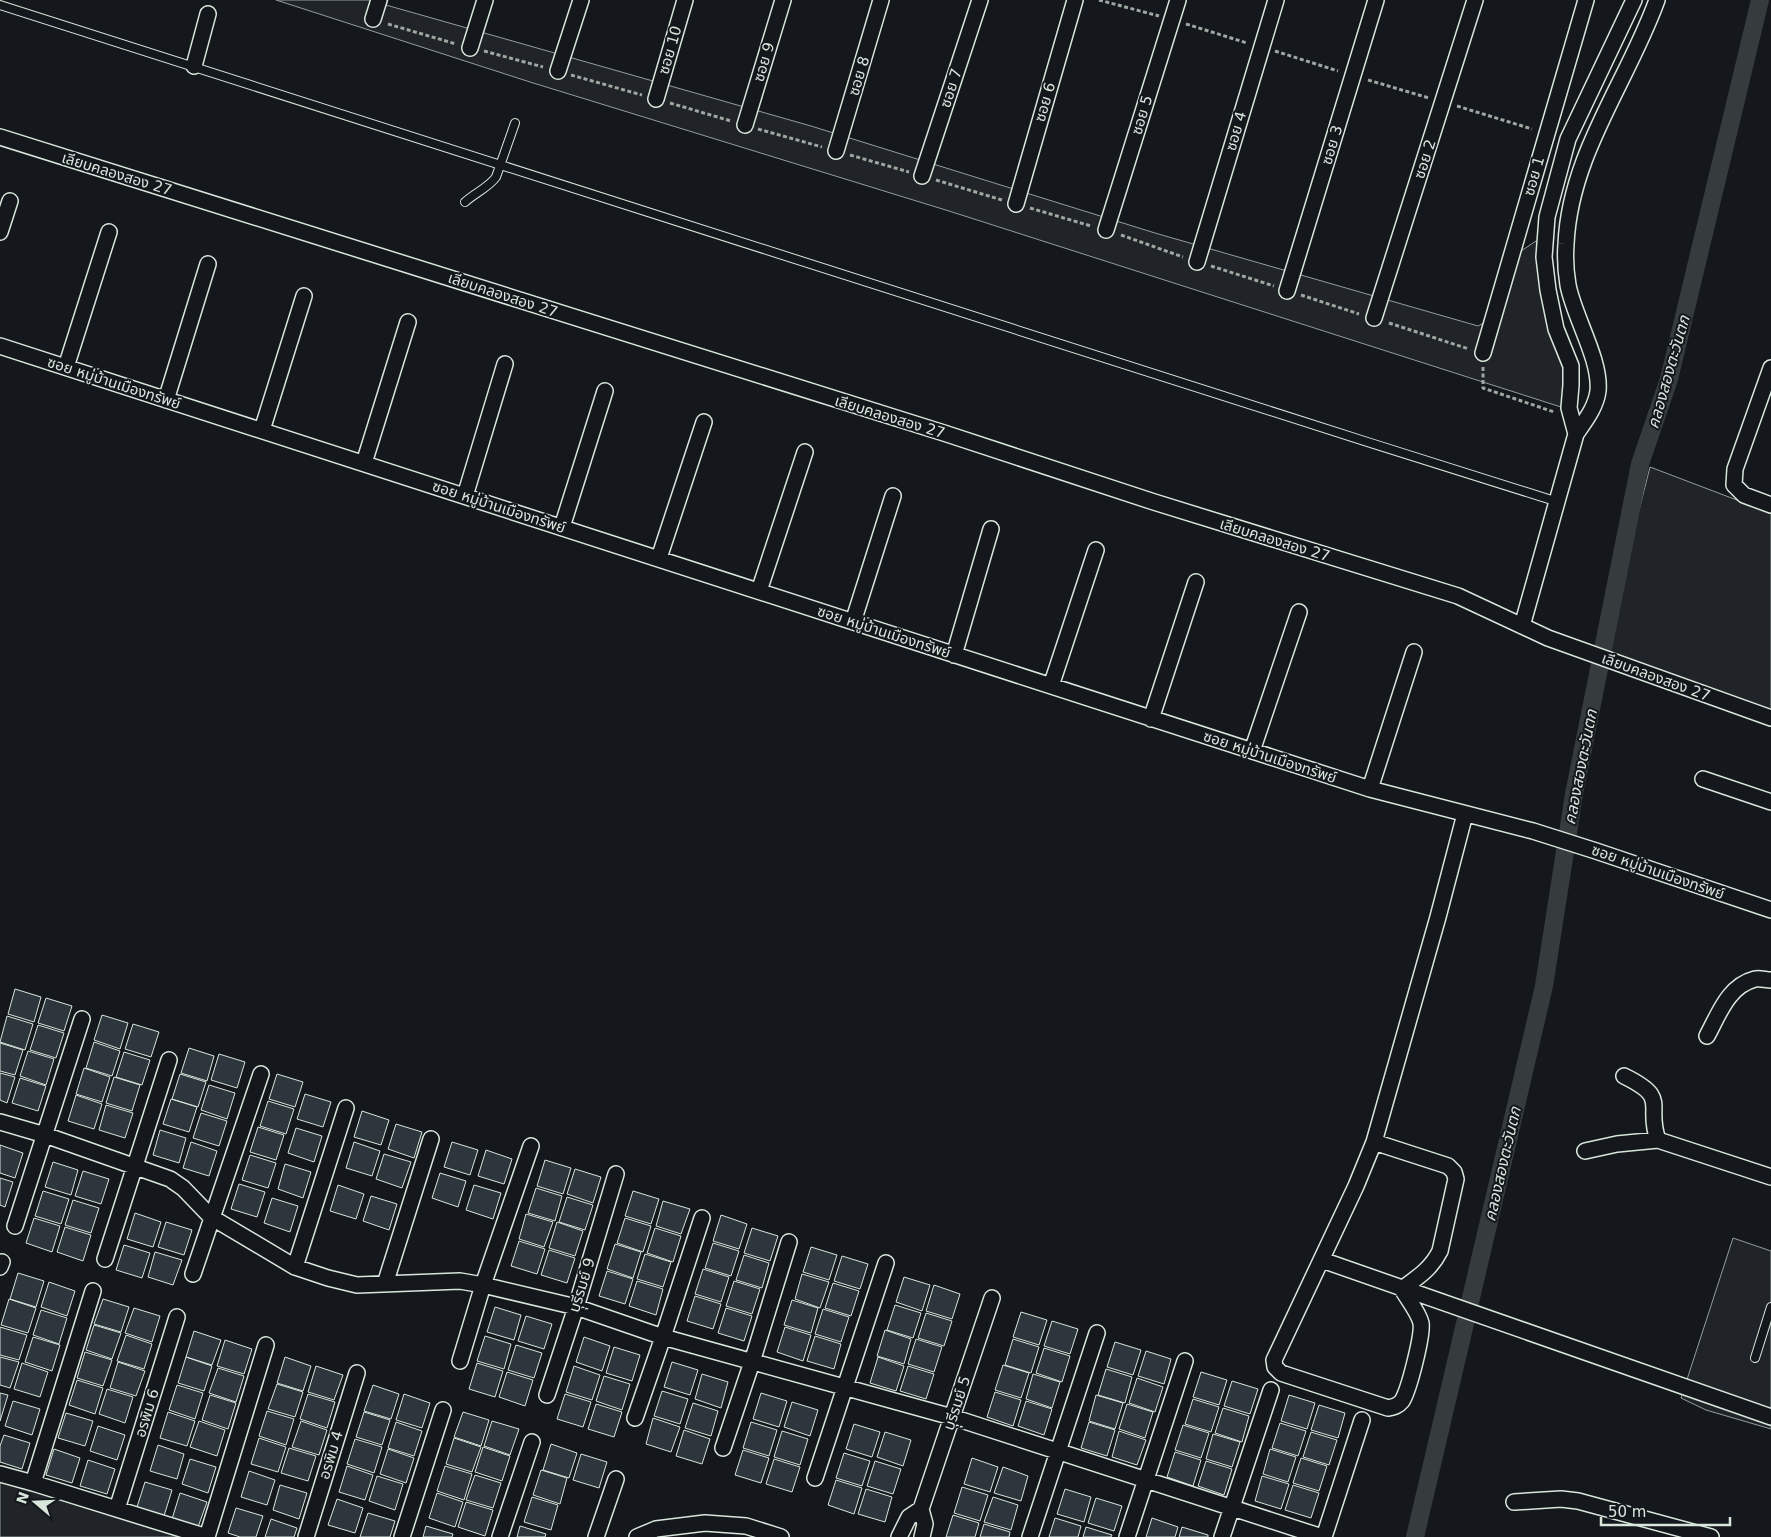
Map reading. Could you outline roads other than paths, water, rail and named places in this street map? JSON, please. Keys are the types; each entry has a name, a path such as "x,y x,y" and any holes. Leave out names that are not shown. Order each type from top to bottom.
{"street":[{"path":"373,19 379,0"},
{"path":"470,48 486,0"},
{"path":"558,71 581,0"},
{"name":"ซอย 10","path":"656,99 685,0"},
{"name":"ซอย 9","path":"745,125 783,0"},
{"name":"ซอย 8","path":"836,151 882,0"},
{"name":"ซอย 7","path":"922,176 980,0"},
{"name":"ซอย 6","path":"1016,204 1075,0"},
{"name":"ซอย 5","path":"1106,230 1178,0"},
{"name":"ซอย 4","path":"1198,262 1276,0"},
{"name":"ซอย 3","path":"1287,291 1376,0"},
{"name":"ซอย 2","path":"1374,318 1475,0"},
{"name":"ซอย 1","path":"1483,353 1586,0"},
{"path":"1576,434 1569,408 1572,385 1571,366 1556,329 1548,290 1544,257 1547,216 1568,139 1634,0"},
{"path":"1522,626 1576,434 1593,409 1598,391 1598,374 1568,286 1566,244 1571,206 1583,164 1595,134 1610,99 1646,31 1657,0"},
{"path":"194,66 208,14"},
{"path":"1577,123 1595,134"},
{"path":"1547,133 1568,139"},
{"name":"เลียบคลองสอง 27","path":"0,137 1458,596 1548,638 1771,718"},
{"path":"0,232 10,201"},
{"path":"66,367 109,232"},
{"path":"166,400 208,264"},
{"path":"1548,290 1568,286"},
{"path":"262,430 304,296"},
{"path":"364,463 408,322"},
{"name":"ซอย หมู่บ้านเมืองทรัพย์","path":"0,346 1370,789 1533,831 1771,910"},
{"path":"465,496 505,364"},
{"path":"1771,368 1735,469 1734,485 1744,495 1771,505"},
{"path":"562,527 605,391"},
{"path":"659,558 704,422"},
{"path":"759,591 805,452"},
{"path":"853,622 894,496"},
{"path":"954,655 991,529"},
{"path":"1051,686 1096,550"},
{"path":"1151,718 1196,582"},
{"path":"1252,751 1299,612"},
{"path":"1370,789 1414,652"},
{"path":"1704,779 1771,802"},
{"path":"1409,1291 1422,1329 1411,1376 1402,1402 1395,1407 1381,1406 1281,1373 1275,1367 1276,1353 1322,1260 1374,1142 1465,814"},
{"path":"1707,1036 1729,996 1740,986 1756,979 1771,980"},
{"path":"15,1226 82,1018"},
{"path":"105,1259 169,1060"},
{"path":"193,1274 261,1074"},
{"path":"1624,1076 1641,1084 1649,1091 1654,1101 1655,1130 1658,1140"},
{"path":"295,1267 346,1108"},
{"path":"0,1122 45,1135 170,1179 184,1188 211,1217 295,1267 328,1278 357,1285 460,1281 576,1308 663,1337 952,1417 1323,1537 1362,1420"},
{"path":"385,1284 431,1139"},
{"path":"1585,1150 1616,1144 1658,1140 1771,1177"},
{"path":"1374,1142 1448,1166 1454,1172 1456,1179 1440,1251 1436,1260 1409,1291"},
{"path":"460,1361 483,1285 531,1146"},
{"name":"บุุรีรมย์ 9","path":"546,1395 576,1308 616,1174"},
{"path":"635,1418 702,1218"},
{"path":"723,1448 789,1242"},
{"path":"1322,1260 1771,1416"},
{"path":"815,1478 886,1263"},
{"path":"33,1483 93,1291"},
{"name":"บุุรีรมย์ 5","path":"922,1537 925,1524 921,1509 992,1298"},
{"name":"อรพิม 6","path":"117,1509 177,1317"},
{"path":"1030,1537 1097,1332"},
{"path":"0,1474 207,1537 266,1345"},
{"path":"1127,1537 1185,1362"},
{"name":"อรพิม 4","path":"306,1537 357,1373"},
{"path":"1222,1537 1271,1390"},
{"path":"402,1537 443,1410"},
{"path":"500,1537 532,1442"},
{"path":"596,1537 616,1479"},
{"path":"1514,1502 1578,1501 1711,1537"},
{"name":"บุุรีรมย์ 5","path":"899,1537 909,1517 921,1509"},
{"path":"637,1537 656,1530 703,1530 746,1526 781,1537"}],"lane":[{"path":"0,5 501,164 1163,378 1558,502"},
{"path":"465,202 475,193 492,183 501,164 515,123"},
{"path":"1755,1358 1771,1307"}],"waterway":[{"name":"คลองสองตะวันตก","path":"1415,1537 1544,986 1574,794 1640,464 1669,379 1760,0"}]}
